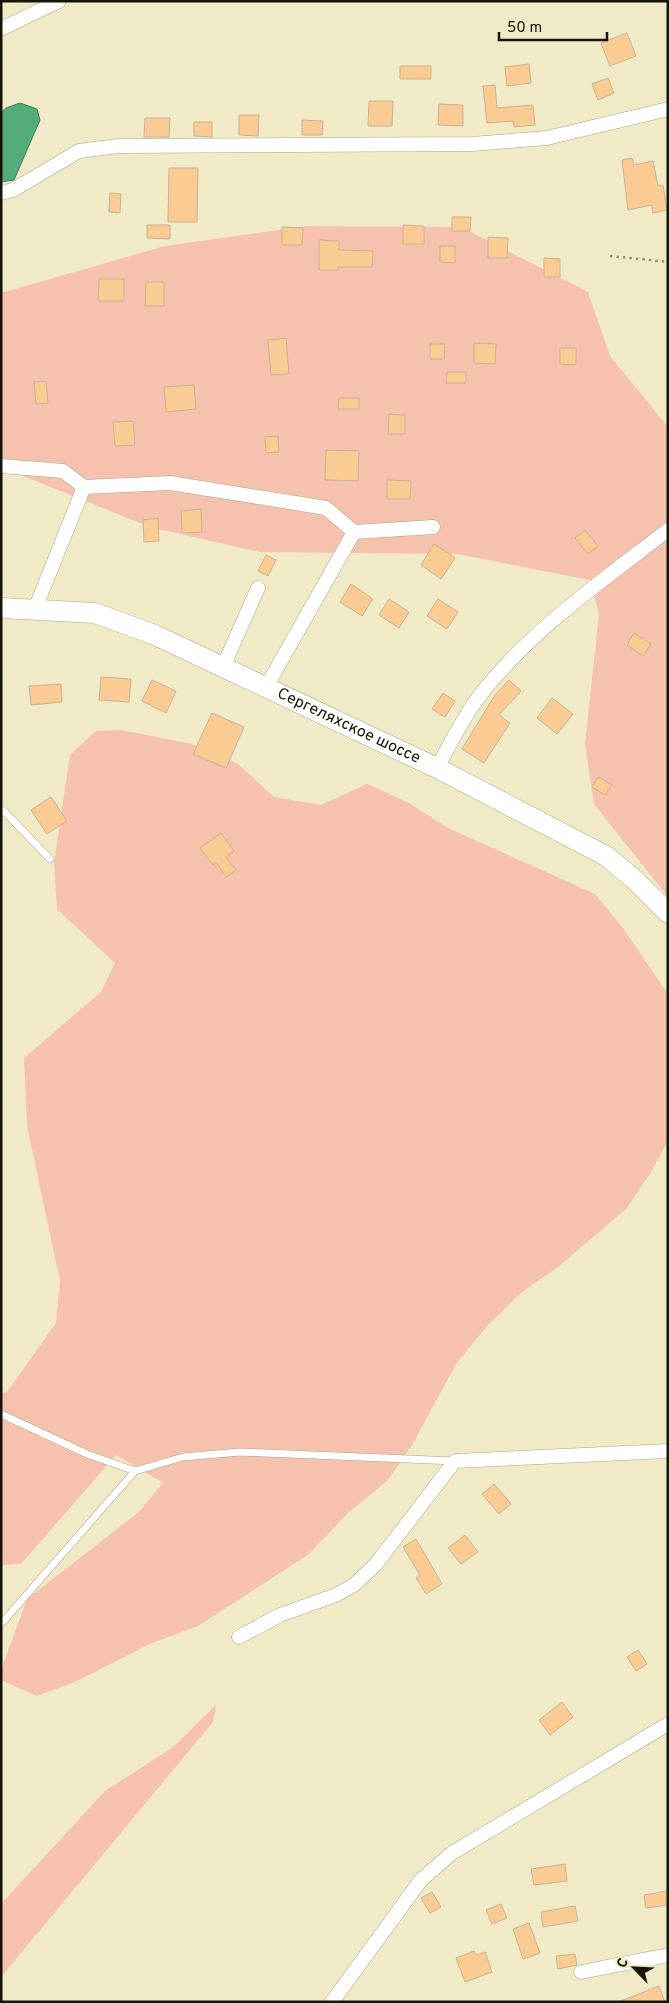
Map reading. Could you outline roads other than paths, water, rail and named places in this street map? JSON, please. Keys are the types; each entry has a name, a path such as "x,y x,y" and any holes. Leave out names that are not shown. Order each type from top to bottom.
{"main road":[{"name":"Сергеляхское шоссе","path":"1,608 95,613 155,635 437,768 606,856 634,879 668,913"}],"street":[{"path":"1,29 59,1"},
{"path":"1,193 13,190 79,151 118,146 481,143 547,138 668,109"},
{"path":"1,466 63,471 84,487 170,483 326,508 354,532 433,527"},
{"path":"35,609 84,487"},
{"path":"437,768 474,703 498,674 535,638 589,592 668,530"},
{"path":"266,687 354,532"},
{"path":"223,667 258,588"},
{"path":"238,1637 280,1615 336,1595 354,1585 376,1564 456,1461 668,1451"},
{"path":"332,2002 421,1880 452,1853 668,1724"},
{"path":"581,1972 668,1955"}],"lane":[{"path":"1,808 50,859"},
{"path":"1,1414 88,1454 135,1471"},
{"path":"1,1624 135,1471 183,1457 240,1452 456,1461"}]}
